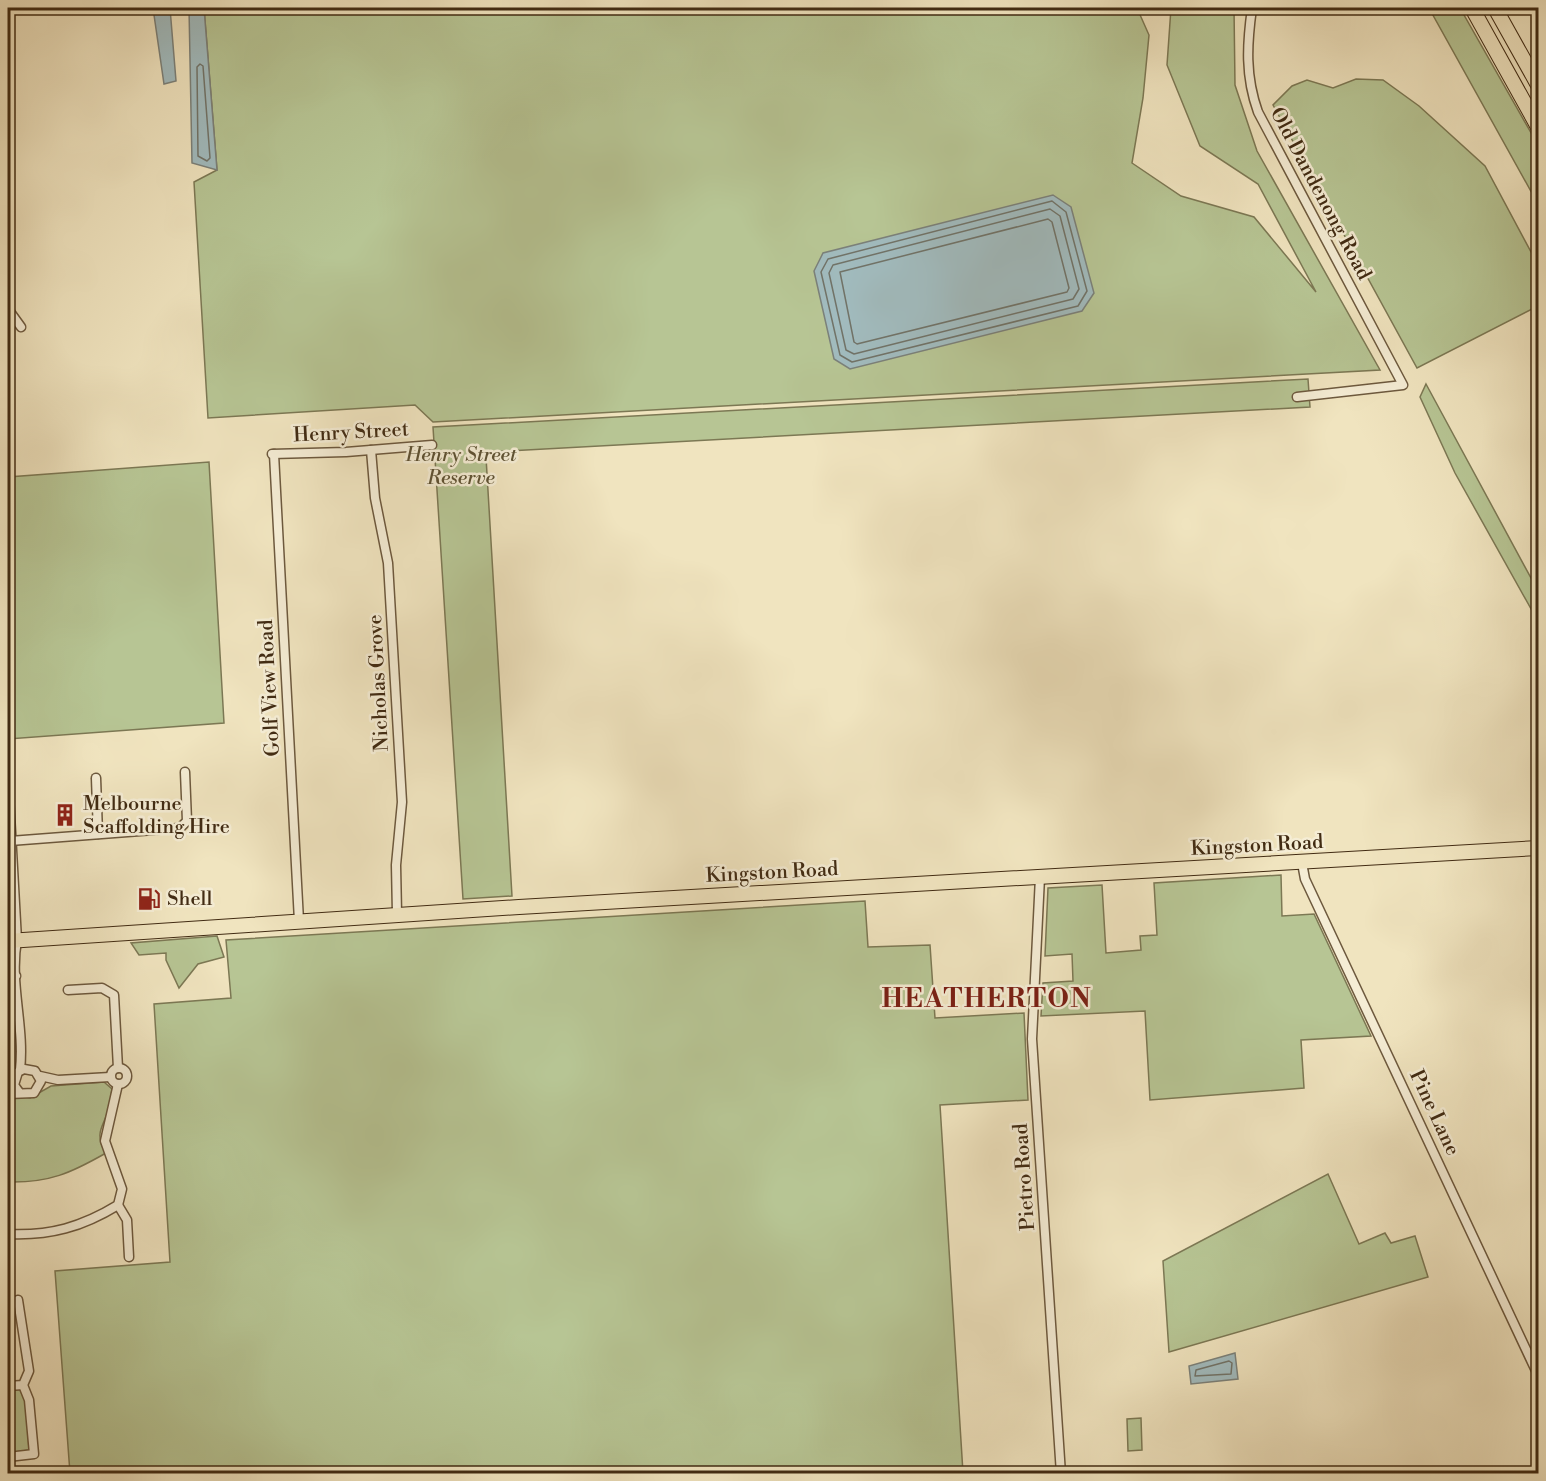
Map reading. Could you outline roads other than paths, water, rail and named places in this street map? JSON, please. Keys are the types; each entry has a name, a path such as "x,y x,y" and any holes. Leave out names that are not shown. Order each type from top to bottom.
{"main road":[{"path":"1472,8 1539,127"},
{"path":"1495,8 1539,86"},
{"name":"Kingston Road","path":"12,940 1539,848"}],"street":[{"name":"Old Dandenong Road","path":"1252,8 1247,65 1258,112 1403,385 1297,397"},
{"path":"8,309 21,327"},
{"name":"Henry Street","path":"273,454 432,445"},
{"name":"Nicholas Grove","path":"371,450 375,498 388,563 402,802 396,865 398,915"},
{"name":"Golf View Road","path":"273,454 299,921"},
{"path":"10,841 177,829 185,826 187,818 184,772"},
{"path":"8,778 12,940 22,1043 20,1070 11,1084 19,1092"},
{"path":"96,778 98,834"},
{"name":"Pine Lane","path":"1302,863 1305,879 1539,1375"},
{"name":"Pietro Road","path":"1040,877 1032,1039 1061,1473"},
{"path":"8,967 16,976"},
{"path":"68,990 102,988 114,995 118,1068"},
{"path":"22,1043 31,1069 39,1076 58,1080"},
{"path":"110,1077 113,1070 118,1068 125,1071 127,1077 124,1082 117,1084"},
{"path":"20,1070 31,1069"},
{"path":"39,1076 40,1086"},
{"path":"8,1094 19,1092 31,1094 40,1086 58,1080 110,1077 117,1084"},
{"path":"117,1084 105,1141 122,1189 118,1205 127,1220 129,1257"},
{"path":"8,1234 35,1235 68,1230 118,1205"},
{"path":"8,1457 34,1454 29,1400 23,1384 29,1371 18,1300"},
{"path":"8,1386 23,1384"}],"water":[{"path":"153,8 170,8 176,81 164,84"},
{"path":"189,8 204,8 217,170 192,163"},
{"path":"1053,195 1071,207 1094,293 1082,311 850,369 834,359 814,271 823,253"},
{"path":"1235,1353 1238,1379 1191,1384 1189,1366"}],"place":[{"name":"Melbourne Scaffolding Hire","path":"65,815"},
{"name":"Shell","path":"149,899"}],"district":[{"name":"HEATHERTON","path":"987,999"}],"park label":[{"name":"Henry Street Reserve","path":"461,466"}]}
